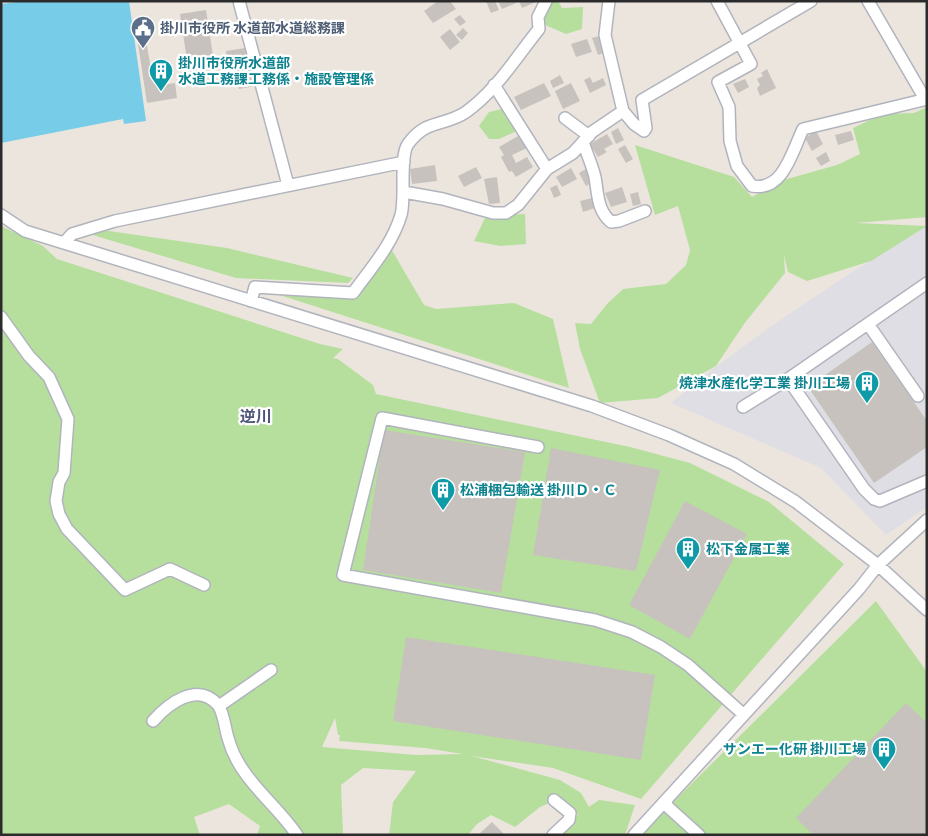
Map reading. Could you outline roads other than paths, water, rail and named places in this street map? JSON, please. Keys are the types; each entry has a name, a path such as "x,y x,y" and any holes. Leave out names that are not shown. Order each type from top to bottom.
{"street":[{"path":"239,1 288,185"},
{"path":"251,301 255,287 352,292 392,240 401,214 406,146 418,131 430,124 455,118 467,111 494,85 539,28 538,17 546,1"},
{"path":"609,1 606,35 624,111 634,124 644,130 646,128 642,100 811,1"},
{"path":"717,1 751,64 718,82 729,107 730,141 737,166 752,186 763,188 773,184 782,174 803,129 926,99 868,1"},
{"path":"494,85 547,169"},
{"path":"404,192 443,199 493,213 506,213 518,205 547,169 573,153 586,139 624,111"},
{"path":"565,118 586,139 595,177 597,196 603,215 611,222 619,221 645,211"},
{"path":"64,243 72,234 115,221 404,162"},
{"path":"1,215 25,231 592,406 669,434 734,464 796,502 878,565 927,610"},
{"path":"743,406 788,379 927,283"},
{"path":"1,317 29,356 49,377 68,419 64,473 59,482 56,500 67,529 125,590 170,569 204,585"},
{"path":"868,324 918,396"},
{"path":"788,379 864,489 874,499 880,501 927,481"},
{"path":"538,447 382,418 343,575 595,620 632,632 688,665 743,714"},
{"path":"634,835 859,589 878,565 927,520"},
{"path":"219,706 271,670"},
{"path":"153,721 174,701 188,696 201,696 210,699 219,706 236,759 254,785 297,835"},
{"path":"553,835 569,820 570,814 554,800"},
{"path":"664,800 668,807 699,835"}],"water":[{"path":"25,1 129,1 146,121 124,124 123,119 1,143 1,4"}],"place":[{"name":"掛川市役所 水道部水道総務課","path":"143,49"},
{"name":"掛川市役所水道部 水道工務課工務係・施設管理係","path":"161,92"},
{"name":"焼津水産化学工業 掛川工場","path":"867,404"},
{"name":"松浦梱包輸送 掛川Ｄ・Ｃ","path":"443,511"},
{"name":"松下金属工業","path":"688,570"},
{"name":"サンエー化研 掛川工場","path":"884,770"}],"district":[{"name":"逆川","path":"256,417"}]}
